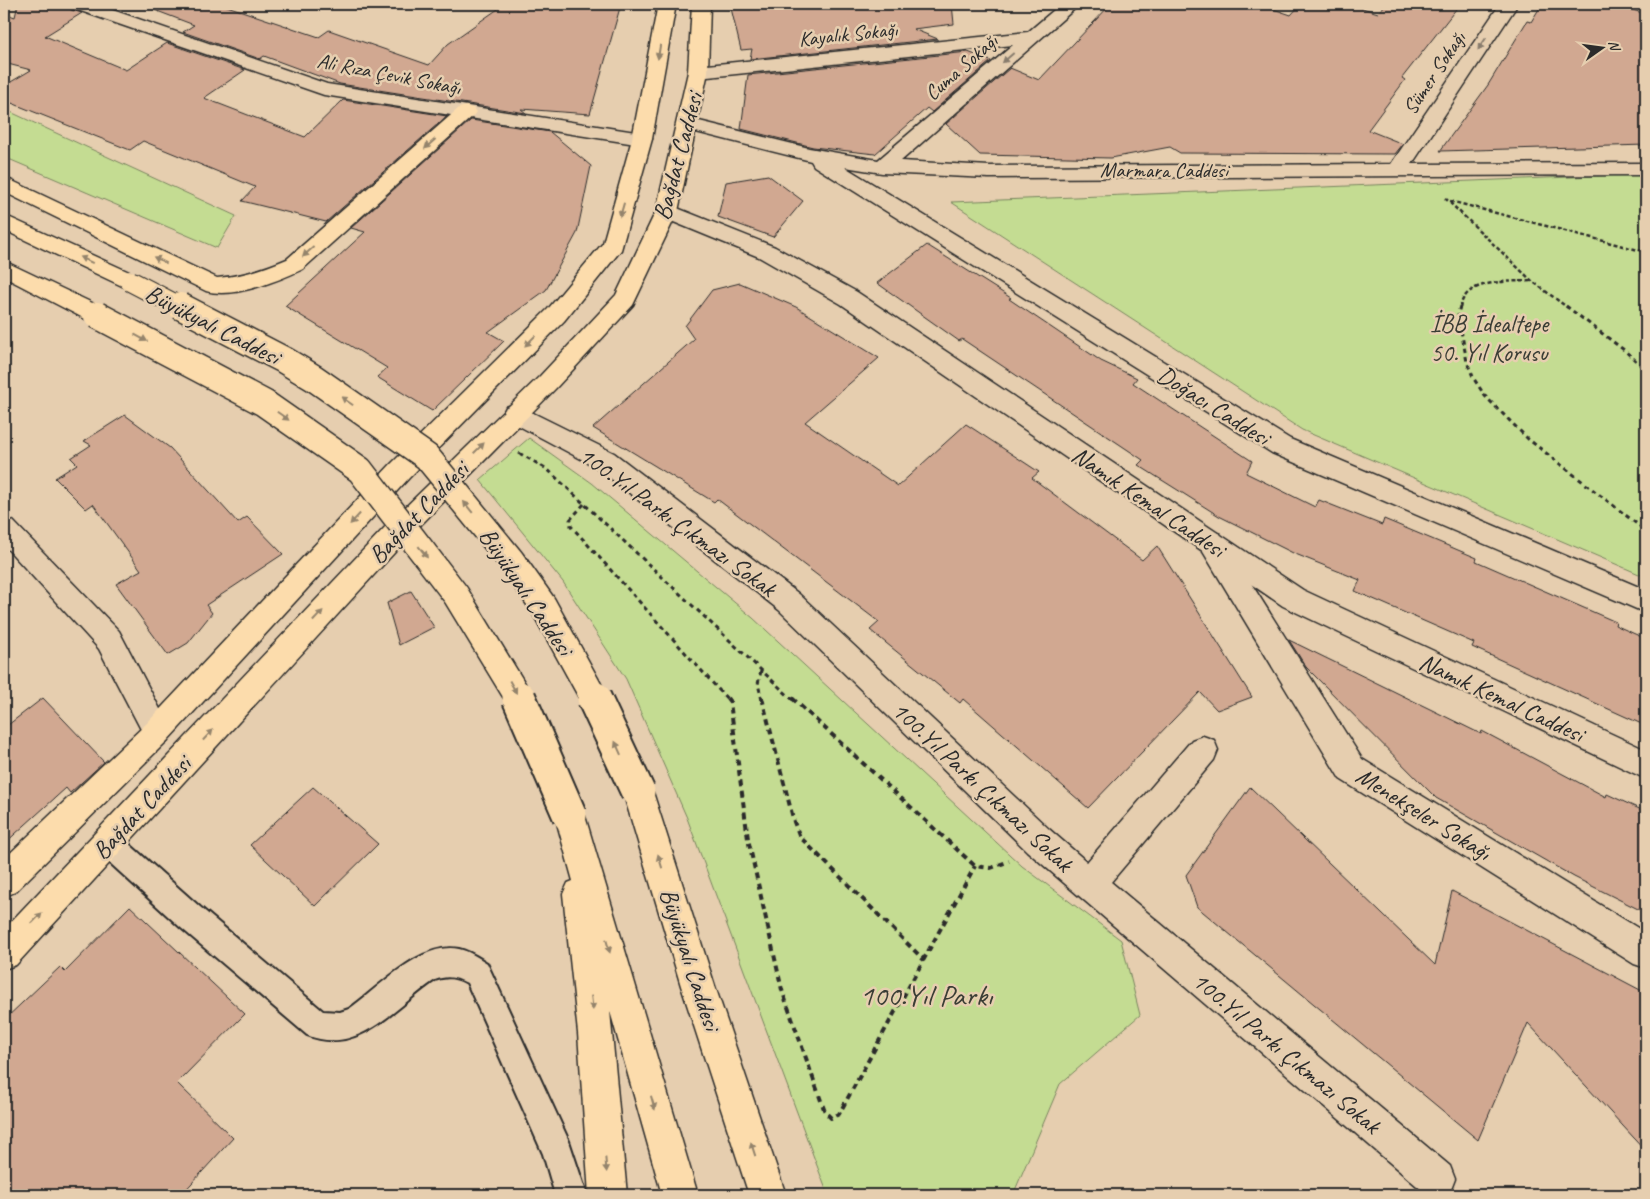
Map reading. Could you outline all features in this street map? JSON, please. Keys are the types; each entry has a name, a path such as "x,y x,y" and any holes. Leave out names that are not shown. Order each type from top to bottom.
{"main road":[{"name":"Bağdat Caddesi","path":"4,881 157,732 400,471 562,307 613,245 642,139 667,4"},
{"name":"Bağdat Caddesi","path":"4,953 396,533 490,437 548,382 625,299 667,211 698,72 701,4"},
{"path":"4,184 214,286 239,284 279,272 295,264 466,112"},
{"name":"Büyükyalı Caddesi","path":"4,222 130,281 307,374 427,457 511,560 543,605 606,720 638,792 698,986 768,1195"},
{"name":"Büyükyalı Caddesi","path":"4,268 98,315 264,403 360,470 456,595 515,689 570,816 680,1195"},
{"path":"570,816 595,1033 608,1195"}],"street":[{"name":"Ali Rıza Çevik Sokağı","path":"78,4 324,89 642,139"},
{"name":"Cuma Sokağı","path":"882,167 1071,4"},
{"name":"Sümer Sokağı","path":"1398,169 1509,4"},
{"name":"Kayalık Sokağı","path":"698,72 1032,37"},
{"name":"Marmara Caddesi","path":"687,124 809,154 882,167 989,172 1646,168"},
{"name":"Doğacı Caddesi","path":"809,154 1281,446 1646,602"},
{"name":"Namık Kemal Caddesi","path":"667,211 767,252 849,298 1294,598 1646,765"},
{"name":"100.Yıl Parkı Çıkmazı Sokak","path":"515,413 604,460 789,602 1038,840 1437,1180"},
{"path":"4,528 109,640 157,732"},
{"name":"Menekşeler Sokağı","path":"1211,542 1351,769 1646,952"},
{"path":"1089,884 1203,750"}],"lane":[{"path":"108,843 190,918 317,1025 330,1027 344,1026 363,1018 430,966 457,961 468,965 477,973 558,1152 571,1195"}],"path":[{"path":"1398,169 1449,201 1532,281 1624,350 1646,370"},
{"path":"1449,201 1646,252"},
{"path":"1532,281 1482,285 1467,291 1460,302 1457,317 1464,355 1473,378 1510,424 1646,531"},
{"path":"490,437 547,469 761,670 975,866 991,868 1006,863 1038,840"},
{"path":"584,504 570,520 571,526 730,702 748,839 782,990 825,1112 831,1118 838,1114 975,866"},
{"path":"761,670 758,684 794,822 800,837 924,960"}],"green space":[{"path":"4,109 236,216 217,248 4,157"},
{"name":"İBB İdealtepe 50. Yıl Korusu","path":"1646,174 1646,577 1302,430 951,202"},
{"name":"100.Yıl Parkı","path":"529,438 592,483 753,618 1022,866 1121,940 1140,1015 1060,1084 1013,1195 828,1195 687,818 626,679 563,582 480,480"}],"building":[{"path":"18,4 67,4 71,10 82,13 45,36 126,70 167,43 245,70 204,98 305,137 343,100 447,116 326,222 242,201 255,187 143,141 130,150 4,100 4,86 31,70 4,63 4,13 15,17"},
{"path":"144,4 221,4 319,37 329,30 429,65 448,44 505,4 621,4 590,114 521,109 526,113 340,84 264,56 260,59 183,32 194,25 144,6"},
{"path":"730,4 952,4 954,24 913,29 938,39 750,59 752,49 741,50"},
{"path":"1111,4 1259,4 1291,15 1301,4 1350,4 1378,13 1386,4 1460,4 1402,78 1405,80 1368,130 1403,144 1395,154 1180,153 1170,147 1111,158 980,155 946,124 1010,68 1039,80"},
{"path":"1542,4 1612,4 1646,14 1646,145 1440,151 1488,85 1527,21 1531,22"},
{"path":"968,52 991,61 932,112 927,108 875,154 813,147 741,129 748,75"},
{"path":"471,120 550,132 591,166 577,233 546,290 488,332 504,341 432,411 377,377 387,368 285,306 365,232 351,228"},
{"path":"768,175 803,201 773,237 718,217 726,182"},
{"path":"927,245 1011,298 1009,299 1101,361 1137,378 1133,383 1252,461 1246,473 1315,507 1319,500 1382,525 1384,519 1477,558 1476,561 1616,622 1615,625 1646,639 1646,726 1472,647 1474,643 1355,591 1360,580 1293,553 1219,516 1138,465 1143,460 962,339 959,341 877,283"},
{"path":"740,283 796,307 879,358 805,422 898,486 966,424 1039,472 1032,478 1142,560 1157,546 1252,697 1217,710 1200,692 1088,808 963,699 960,703 870,630 879,622 717,499 714,502 593,428 694,339 685,326 712,290"},
{"path":"125,415 170,448 238,523 247,517 283,554 206,605 212,613 188,643 168,655 116,584 141,570 93,504 86,509 55,478 77,464 71,458 91,445 84,441"},
{"path":"411,591 434,627 399,645 387,603"},
{"path":"1289,640 1481,734 1482,731 1606,797 1607,794 1646,812 1646,913 1574,877 1436,798 1306,667"},
{"path":"43,698 104,762 70,793 66,788 4,844 4,728"},
{"path":"313,787 378,844 315,906 250,845"},
{"path":"1250,787 1435,965 1452,891 1646,993 1646,1151 1528,1023 1478,1140 1197,907 1186,875"},
{"path":"130,906 245,1014 177,1083 233,1138 181,1195 4,1195 4,1020 60,967 65,972"}]}
